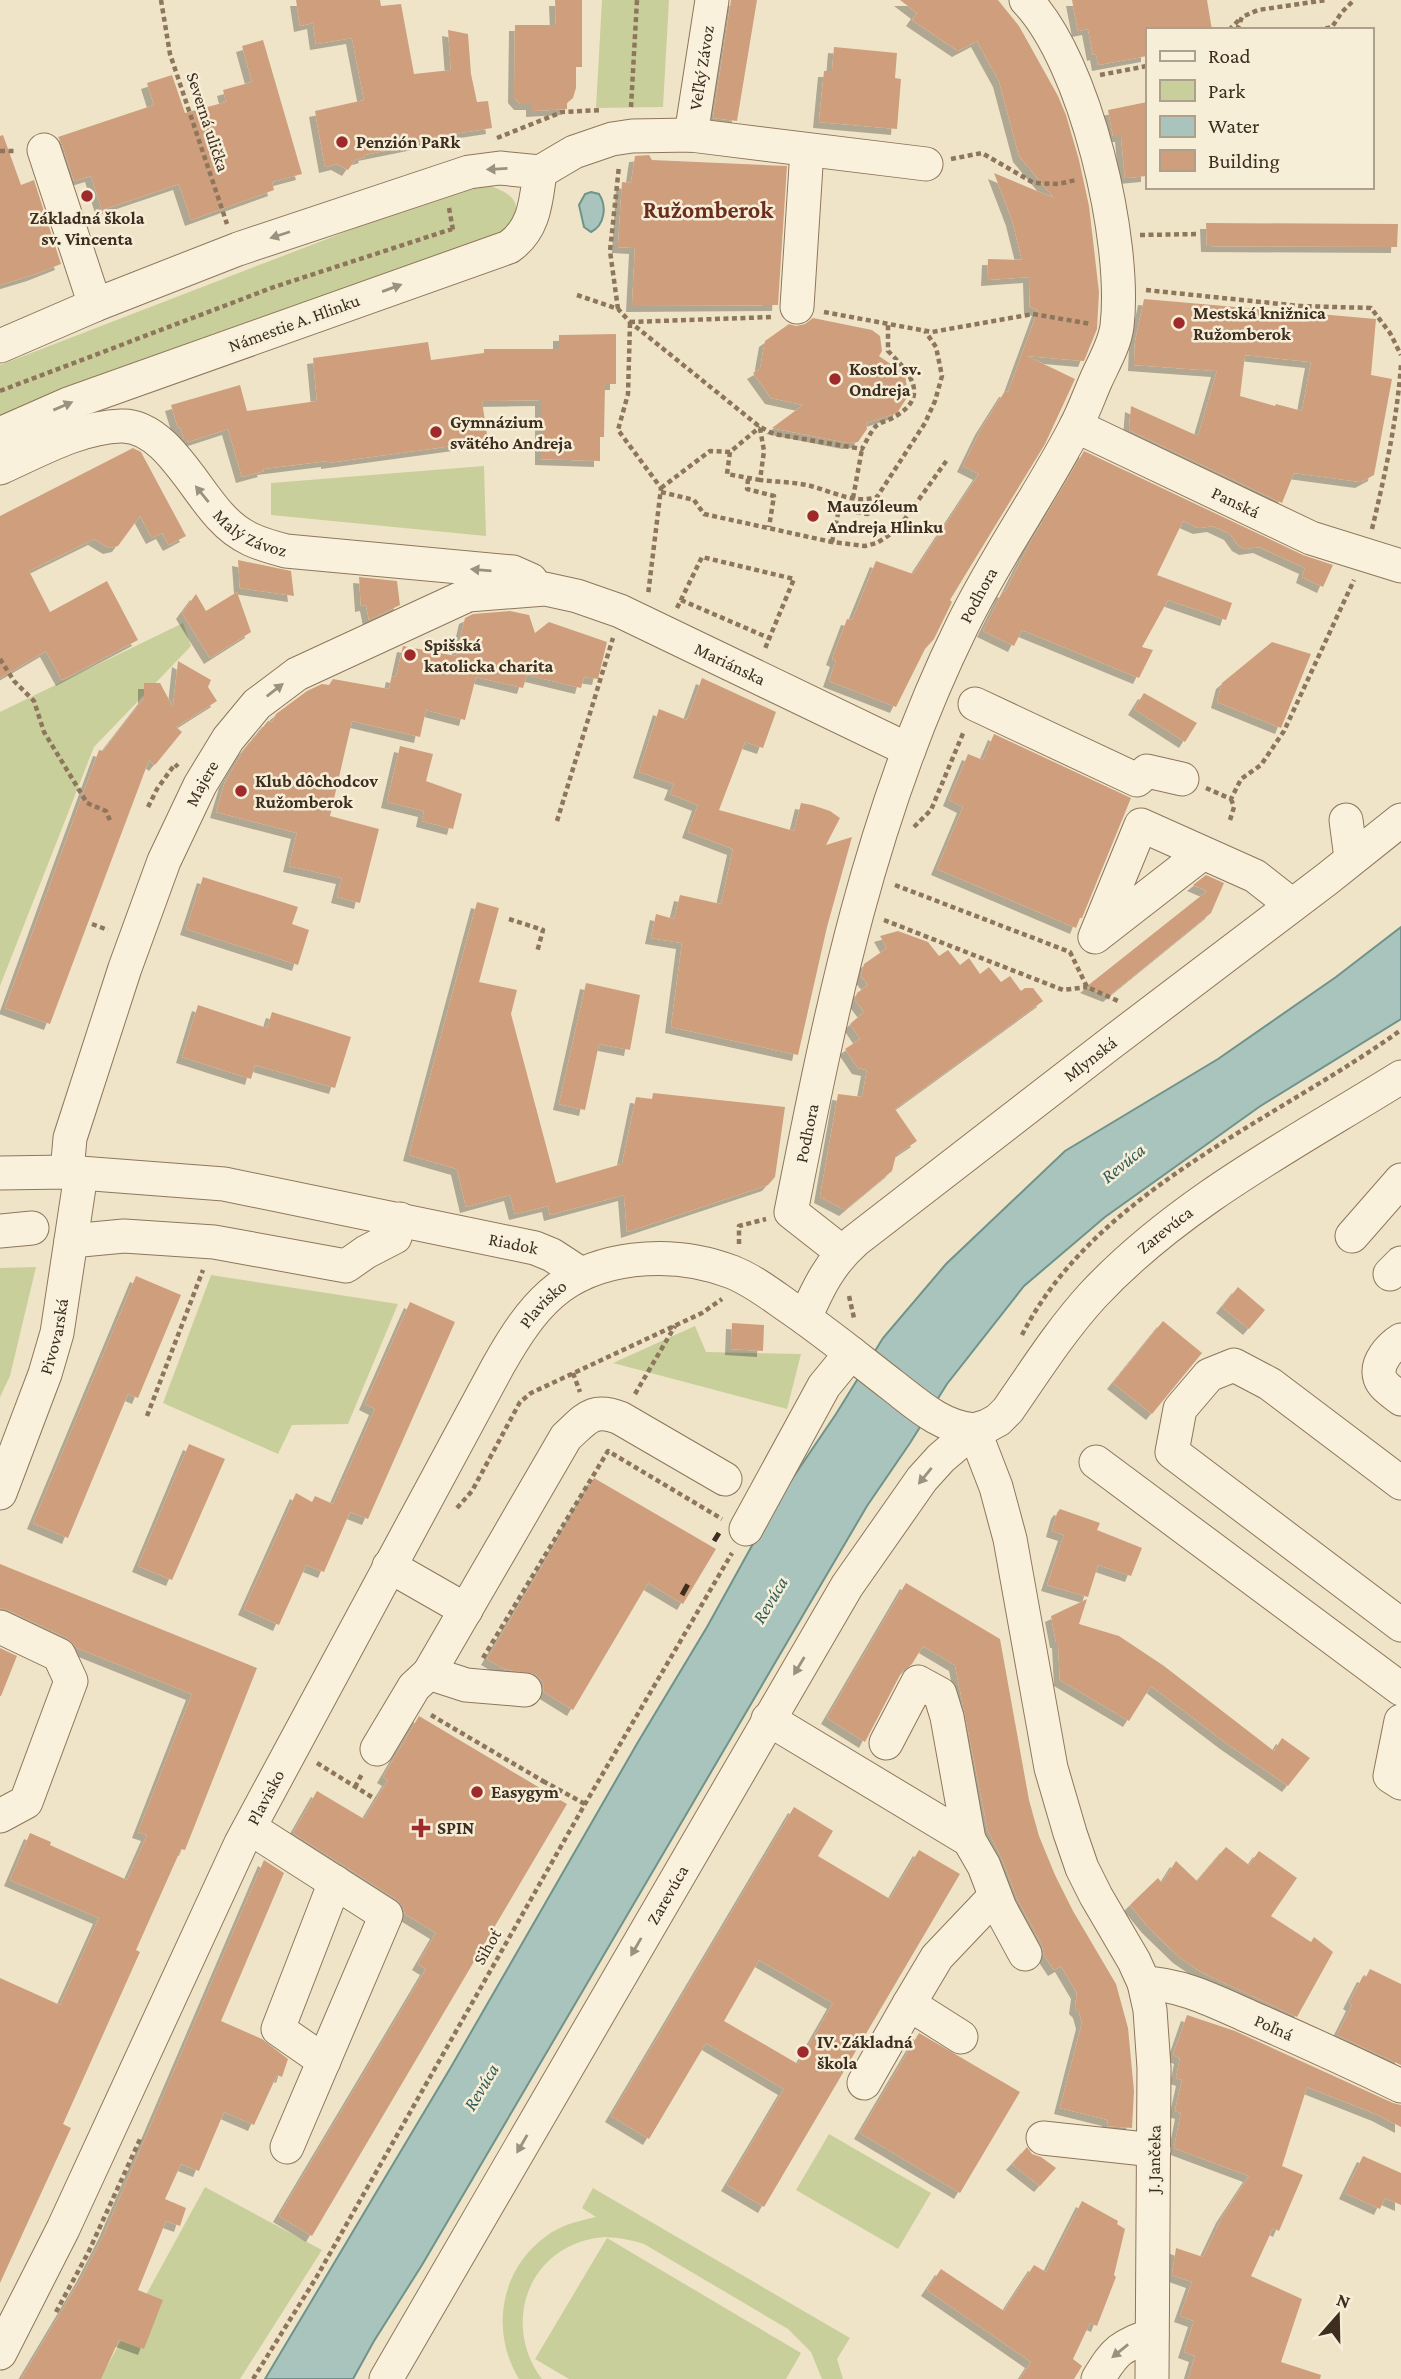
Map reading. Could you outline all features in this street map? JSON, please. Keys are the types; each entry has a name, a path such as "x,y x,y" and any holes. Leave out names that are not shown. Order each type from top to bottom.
{"street":[{"name":"Veľký Závoz","path":"691,135 712,0"},
{"name":"Podhora","path":"790,1212 818,1073 857,909 878,836 909,750 958,697 961,628 1076,426 1117,329 1113,217 1095,144 1057,43 1026,0"},
{"path":"0,345 238,249 469,172 500,167 540,172 593,144 632,136 691,135 926,163"},
{"path":"44,150 94,305"},
{"path":"797,307 807,150"},
{"name":"Námestie A. Hlinku","path":"0,433 68,404 509,247 528,227 537,197 540,172"},
{"name":"Malý Závoz","path":"0,468 62,440 99,429 118,426 141,428 159,440 222,518 254,542 286,551 513,572 545,589"},
{"name":"Panská","path":"1076,426 1311,538 1401,566"},
{"name":"Mariánska","path":"545,589 577,596 620,611 909,750"},
{"name":"Majere","path":"74,1173 70,1138 125,968 164,861 200,785 228,739 257,704 309,668 468,595 545,589"},
{"path":"958,697 1137,780 1147,771 1191,782"},
{"path":"1346,820 1351,858"},
{"name":"Mlynská","path":"805,1318 824,1276 842,1252 1401,820"},
{"path":"1203,852 1255,876 1292,905"},
{"name":"Zarevúca","path":"386,2379 847,1586 922,1479 941,1458 974,1430 998,1420 1008,1410 1060,1335 1094,1294 1143,1249 1207,1198 1401,1077"},
{"name":"Riadok","path":"0,1173 74,1173 224,1184 535,1248 581,1273"},
{"name":"Pivovarská","path":"0,1493 45,1374 57,1333 71,1241 74,1173"},
{"path":"1352,1236 1401,1180"},
{"path":"790,1212 842,1252"},
{"path":"71,1241 124,1236 214,1242 346,1266 396,1237 400,1219"},
{"path":"581,1273 639,1259 687,1260 732,1272 757,1284 805,1318 857,1346 931,1415 957,1428 974,1430 996,1488 1010,1539 1051,1768 1070,1833 1087,1878 1144,1983"},
{"name":"Plavisko","path":"0,2353 63,2230 250,1828 390,1566 522,1326 558,1287 581,1273"},
{"path":"1401,1340 1381,1361 1379,1377 1385,1386 1401,1399"},
{"path":"746,1529 824,1386 857,1346"},
{"path":"1401,1483 1270,1384 1234,1365 1209,1375 1180,1409 1172,1452 1401,1625"},
{"path":"377,1749 414,1687 429,1674 566,1437 590,1415 608,1413 620,1418 725,1479"},
{"path":"1096,1462 1401,1689"},
{"path":"390,1566 466,1610"},
{"path":"0,1627 60,1656 71,1681 26,1802 0,1816"},
{"path":"429,1674 466,1685 525,1690"},
{"path":"886,1743 918,1682 940,1694 947,1717 969,1840 1025,1954"},
{"path":"768,1719 969,1840"},
{"path":"1401,1721 1390,1776 1401,1783"},
{"path":"250,1828 387,1915 287,2147"},
{"path":"324,2061 278,2029 335,1882"},
{"path":"864,2083 937,1957 995,1896"},
{"name":"Poľná","path":"1144,1983 1176,1987 1228,2007 1327,2050 1401,2087"},
{"name":"J. Jančeka","path":"1144,1983 1154,2039 1152,2379"},
{"path":"909,2004 961,2037"},
{"path":"1043,2138 1154,2150"},
{"path":"1098,2379 1121,2346 1152,2335"}],"path":[{"name":"Severná ulička","path":"161,0 170,54 238,249"},
{"path":"618,309 610,251 621,154 632,136 637,0"},
{"path":"1231,28 1242,17 1258,10 1326,0"},
{"path":"1324,28 1332,26 1354,0"},
{"path":"1238,28 1242,17"},
{"path":"1073,80 1146,66"},
{"path":"926,163 982,153 1034,183 1058,184 1102,175"},
{"path":"0,391 274,287 452,229"},
{"path":"1114,236 1199,234"},
{"path":"1117,286 1300,306 1371,308 1390,333 1401,355"},
{"path":"577,295 618,309 630,322 760,427 774,434 862,449"},
{"path":"630,322 774,317 797,307 932,332 1033,314 1117,329"},
{"path":"630,322 628,394 618,430 661,490 694,500 704,514 832,542 865,546 890,536 947,460"},
{"path":"853,498 862,449 876,426 906,409 914,398 914,382 906,369 888,351 888,324"},
{"path":"832,542 839,509 867,514 877,510 877,497 925,423 935,401 942,376 936,346 925,331"},
{"path":"1231,799 1241,779 1261,765 1284,730 1366,554 1384,480 1399,393 1401,365"},
{"path":"760,427 730,452 727,474 809,486 853,498 867,500 877,497"},
{"path":"760,427 764,451 760,480"},
{"path":"648,594 661,490 710,451 730,452"},
{"path":"748,479 747,489 774,496 769,527"},
{"path":"671,617 702,557 794,579 760,662"},
{"path":"681,600 769,638"},
{"path":"557,821 620,611"},
{"path":"0,659 15,681 34,701 44,732 87,803 106,811 111,823"},
{"path":"913,828 931,810 958,697"},
{"path":"1191,782 1231,799 1234,807 1230,820"},
{"path":"867,874 1070,951 1087,987"},
{"path":"857,909 1063,990 1087,987 1148,1014"},
{"path":"509,919 543,930 537,952"},
{"path":"738,1244 739,1226 790,1212"},
{"path":"147,1416 214,1242"},
{"path":"849,1290 857,1346"},
{"path":"449,1517 472,1491 520,1402 531,1393 702,1313 721,1300 726,1292"},
{"path":"1017,1346 1028,1323"},
{"path":"620,1418 675,1325"},
{"path":"483,1658 608,1451 719,1518 746,1529"},
{"name":"Sihoť","path":"253,2379 316,2278 585,1804 746,1529"},
{"path":"406,1700 541,1783 585,1804"},
{"path":"311,1774 317,1763 375,1799"},
{"path":"51,2321 88,2253 143,2132"}],"green space":[{"path":"602,0 669,0 663,107 596,108"},
{"path":"487,185 506,193 515,204 515,217 504,235 0,417 0,365 454,190"},
{"path":"484,466 486,536 271,515 271,483"},
{"path":"183,623 191,646 94,747 0,986 0,712"},
{"path":"36,1267 10,1376 0,1397 0,1268"},
{"path":"211,1275 398,1304 348,1424 292,1425 278,1454 163,1403"},
{"path":"695,1326 706,1352 801,1354 787,1409 613,1363"},
{"path":"829,2134 931,2193 898,2249 796,2190"},
{"path":"205,2187 322,2250 240,2379 100,2379"},
{"path":"593,2188 850,2338 837,2359 843,2379 822,2379 811,2352 788,2329 644,2244 604,2237 568,2247 550,2260 536,2276 527,2295 523,2316 524,2338 530,2359 542,2379 519,2379 504,2342 504,2303 509,2284 518,2266 545,2237 563,2226 596,2217 582,2208"},
{"path":"607,2238 801,2353 786,2379 569,2379 535,2359"}],"water":[{"path":"585,194 599,194 604,209 602,220 591,232 584,227 579,205"},
{"name":"Revúca","path":"1401,927 1401,1019 1259,1107 1105,1217 1024,1286 947,1384 867,1506 353,2379 265,2379 451,2067 707,1627 775,1504 883,1338 946,1264 1065,1151 1218,1059 1336,977"}],"building":[{"path":"296,0 380,0 381,6 401,4 414,74 451,70 448,30 468,34 471,74 477,102 488,101 492,128 427,138 428,142 364,155 365,157 355,160 348,170 337,164 325,167 315,111 364,100 352,38 316,44 313,23 300,26"},
{"path":"555,0 582,0 582,67 576,67 576,88 573,98 567,103 567,109 532,111 532,104 520,104 514,97 515,25 556,25"},
{"path":"731,0 757,0 737,121 713,118"},
{"path":"900,0 998,0 1019,26 1066,115 1089,206 1099,292 1097,329 1084,361 1027,356 1075,379 1045,444 950,600 952,602 934,639 925,649 896,707 829,681 836,661 832,659 847,619 852,620 876,561 913,574 979,474 963,466 981,429 1005,391 1008,392 1038,310 1030,307 1029,277 987,280 988,259 1022,260 1012,220 994,173 1054,198 1019,156 999,81 977,41 958,51 912,20 917,13"},
{"path":"1072,0 1207,0 1212,28 1146,28 1146,56 1098,65 1096,54 1093,55 1088,29 1078,31"},
{"path":"263,40 302,174 272,182 274,190 191,220 179,184 102,210 91,176 74,181 58,137 154,105 147,83 172,75 185,113 226,102 223,90 252,82 242,46"},
{"path":"834,47 897,53 895,78 901,79 897,129 819,122 824,71 832,71"},
{"path":"1146,102 1146,176 1125,178 1121,136 1113,136 1108,110"},
{"path":"3,135 21,185 34,180 61,264 0,285 0,136"},
{"path":"649,155 652,160 787,166 778,305 632,306 635,248 618,247 622,182 631,183 635,156"},
{"path":"1206,223 1398,224 1397,247 1207,246"},
{"path":"1144,299 1376,319 1371,375 1392,379 1374,475 1361,482 1294,473 1282,503 1129,430 1131,406 1198,436 1217,371 1134,365 1135,342","holes":["1245,355 1311,362 1302,411 1240,396"]},
{"name":"Kostol sv. Ondreja","path":"813,318 872,330 880,336 882,351 879,356 905,374 908,396 897,413 866,423 867,429 858,442 848,443 772,428 803,405 771,398 753,373 760,369 765,341 789,324 805,324"},
{"path":"616,334 616,384 605,384 604,437 600,437 600,461 541,459 541,400 482,401 488,441 263,469 264,471 242,477 228,429 188,442 184,439 180,427 178,428 171,405 240,385 247,411 317,401 313,358 428,342 431,360 484,353 484,349 559,349 559,335"},
{"path":"133,448 141,452 186,536 169,545 162,533 152,538 140,516 118,546 109,548 94,539 29,571 50,612 107,581 138,640 62,680 46,651 0,678 0,516"},
{"path":"1084,451 1303,555 1333,565 1323,587 1302,577 1305,568 1259,547 1245,549 1238,545 1230,534 1213,526 1199,528 1183,521 1157,575 1232,603 1226,620 1168,600 1142,647 1153,650 1139,678 1022,630 1014,646 983,631 1003,591 1005,592 1030,543"},
{"path":"238,560 291,571 294,596 240,588"},
{"path":"359,577 397,581 400,605 369,620 366,605 361,606"},
{"path":"237,592 251,632 210,658 182,613 196,594 206,611"},
{"path":"510,611 529,615 535,633 549,622 607,642 598,679 584,677 581,688 527,675 523,688 476,677 465,720 426,710 420,737 352,721 330,816 379,829 360,903 337,897 342,878 289,866 297,833 216,812 225,782 244,750 268,721 272,722 276,714 307,691 322,684 329,685 333,679 389,689 392,676 396,677 403,646 456,656 465,618 473,614"},
{"path":"1272,642 1311,654 1281,728 1217,702 1222,683"},
{"path":"178,661 211,680 208,687 217,701 176,727 182,732 155,765 149,760 50,1024 5,1008 99,750 103,751 144,698 144,683 160,683 173,707"},
{"path":"702,678 776,712 763,748 745,742 719,810 794,831 801,803 812,805 830,811 840,818 826,845 852,837 827,927 798,1055 671,1027 682,943 651,938 656,914 674,919 680,895 721,904 733,849 688,832 698,805 670,794 674,784 639,772 659,709 687,720"},
{"path":"1144,693 1197,723 1185,742 1134,709"},
{"path":"994,734 1131,798 1076,928 937,869 963,807 949,800 968,754 983,760"},
{"path":"400,746 433,754 426,781 462,794 453,829 422,821 424,811 387,802"},
{"path":"1206,875 1224,883 1211,913 1109,996 1086,987 1207,891 1193,885"},
{"path":"203,877 298,907 292,924 309,930 298,965 186,929"},
{"path":"477,902 499,908 479,982 517,990 511,1014 556,1183 622,1164 636,1097 652,1099 653,1093 785,1107 775,1177 768,1185 627,1232 624,1195 550,1215 548,1206 515,1214 510,1195 466,1207 457,1169 409,1155"},
{"path":"898,931 928,942 939,956 948,950 960,965 969,958 980,974 989,967 1001,982 1010,976 1021,991 1033,988 1043,1001 895,1109 917,1141 896,1155 892,1171 845,1210 820,1197 838,1094 862,1097 867,1070 858,1068 845,1049 860,1039 850,1024 864,1012 855,1000 857,993 868,985 861,976 864,964 887,948 880,936"},
{"path":"586,983 640,995 630,1050 599,1044 585,1110 559,1104"},
{"path":"198,1005 267,1028 272,1012 351,1037 335,1088 255,1065 251,1079 182,1057"},
{"path":"136,1276 181,1295 138,1398 128,1394 68,1538 33,1523"},
{"path":"1238,1287 1265,1310 1249,1329 1222,1307"},
{"path":"410,1302 455,1322 368,1519 350,1512 324,1572 306,1565 279,1625 244,1609 296,1493 312,1502 315,1496 333,1504 375,1409 365,1404"},
{"path":"1163,1321 1202,1353 1152,1414 1113,1383"},
{"path":"732,1323 764,1325 763,1351 731,1349"},
{"path":"189,1444 225,1459 172,1580 138,1566"},
{"path":"594,1478 716,1549 683,1604 648,1583 573,1710 544,1692 543,1682 535,1674 504,1669 487,1659"},
{"path":"1060,1509 1100,1523 1097,1530 1142,1548 1131,1576 1098,1565 1088,1597 1047,1585 1064,1535 1052,1531"},
{"path":"0,1564 257,1668 185,1850 181,1849 136,1950 140,1952 63,2124 71,2128 0,2283 0,1978 60,2005 99,1918 10,1880 30,1833 127,1880 147,1835 138,1832 192,1694 77,1648 67,1638 0,1608"},
{"path":"906,1583 1000,1639 1029,1800 1039,1836 1073,1911 1116,1984 1128,2028 1134,2091 1132,2128 1107,2126 1108,2120 1060,2108 1082,2023 1075,2008 1077,1993 1061,1966 1054,1970 1044,1955 1042,1945 1018,1900 988,1831 955,1665 923,1646 912,1664 901,1673 865,1742 827,1718"},
{"path":"1087,1599 1079,1624 1119,1636 1164,1666 1274,1751 1282,1738 1310,1758 1288,1786 1151,1686 1129,1721 1060,1680 1058,1642 1051,1616"},
{"path":"0,1648 17,1656 1,1696 0,1696"},
{"path":"419,1716 567,1804 312,2236 279,2216 426,1969 418,1964 436,1933 405,1914 403,1906 396,1899 293,1833 317,1791 364,1819 388,1780 383,1777"},
{"path":"794,1807 833,1831 818,1856 890,1899 919,1850 960,1874 764,2207 727,2185 784,2089 706,2043 649,2139 611,2116","holes":["759,1960 833,2003 798,2064 724,2021"]},
{"path":"1226,1847 1249,1865 1259,1851 1297,1878 1271,1916 1311,1942 1314,1937 1333,1952 1297,2017 1201,1972 1179,1957 1130,1905 1158,1878 1162,1883 1176,1861 1197,1881"},
{"path":"264,1860 284,1873 221,2021 262,2039 288,2059 282,2077 277,2075 254,2125 224,2112 199,2171 181,2164 165,2199 186,2208 180,2226 166,2221 138,2290 163,2300 144,2349 119,2340 101,2379 21,2379 83,2275 105,2232"},
{"path":"1370,1969 1401,1984 1401,2065 1337,2035 1352,2005 1349,2003 1363,1976 1366,1977"},
{"path":"1187,2015 1235,2031 1401,2105 1401,2127 1307,2087 1282,2166 1303,2175 1279,2231 1273,2228 1251,2276 1302,2299 1281,2362 1321,2375 1320,2379 1188,2379 1195,2356 1184,2352 1194,2321 1180,2316 1192,2282 1172,2275 1176,2248 1203,2257 1222,2217 1249,2176 1174,2148 1181,2113 1175,2111 1182,2080 1176,2078 1180,2058 1173,2055"},
{"path":"919,2033 1020,2092 960,2193 860,2133"},
{"path":"1027,2147 1032,2154 1056,2168 1040,2186 1012,2164"},
{"path":"1363,2156 1401,2173 1401,2205 1385,2198 1380,2209 1345,2193"},
{"path":"1082,2201 1118,2221 1117,2224 1125,2229 1114,2275 1116,2277 1097,2326 1090,2323 1073,2359 1082,2366 1074,2379 1020,2379 1031,2362 927,2290 941,2269 1004,2311 1034,2265 1046,2272"}],"railway":[{"path":"714,1541 719,1533"},
{"path":"682,1595 688,1584"}],"place":[{"name":"Penzión PaRk","path":"342,142"},
{"name":"Základná škola sv. Vincenta","path":"87,196"},
{"name":"Mestská knižnica Ružomberok","path":"1179,323"},
{"name":"Kostol sv. Ondreja","path":"835,379"},
{"name":"Gymnázium svätého Andreja","path":"436,432"},
{"name":"Mauzóleum Andreja Hlinku","path":"813,516"},
{"name":"Spišská katolicka charita","path":"410,655"},
{"name":"Klub dôchodcov Ružomberok","path":"241,791"},
{"name":"Easygym","path":"477,1792"},
{"name":"SPIN","path":"421,1828"},
{"name":"IV. Základná škola","path":"803,2052"}],"district":[{"name":"Ružomberok","path":"708,209"}]}
